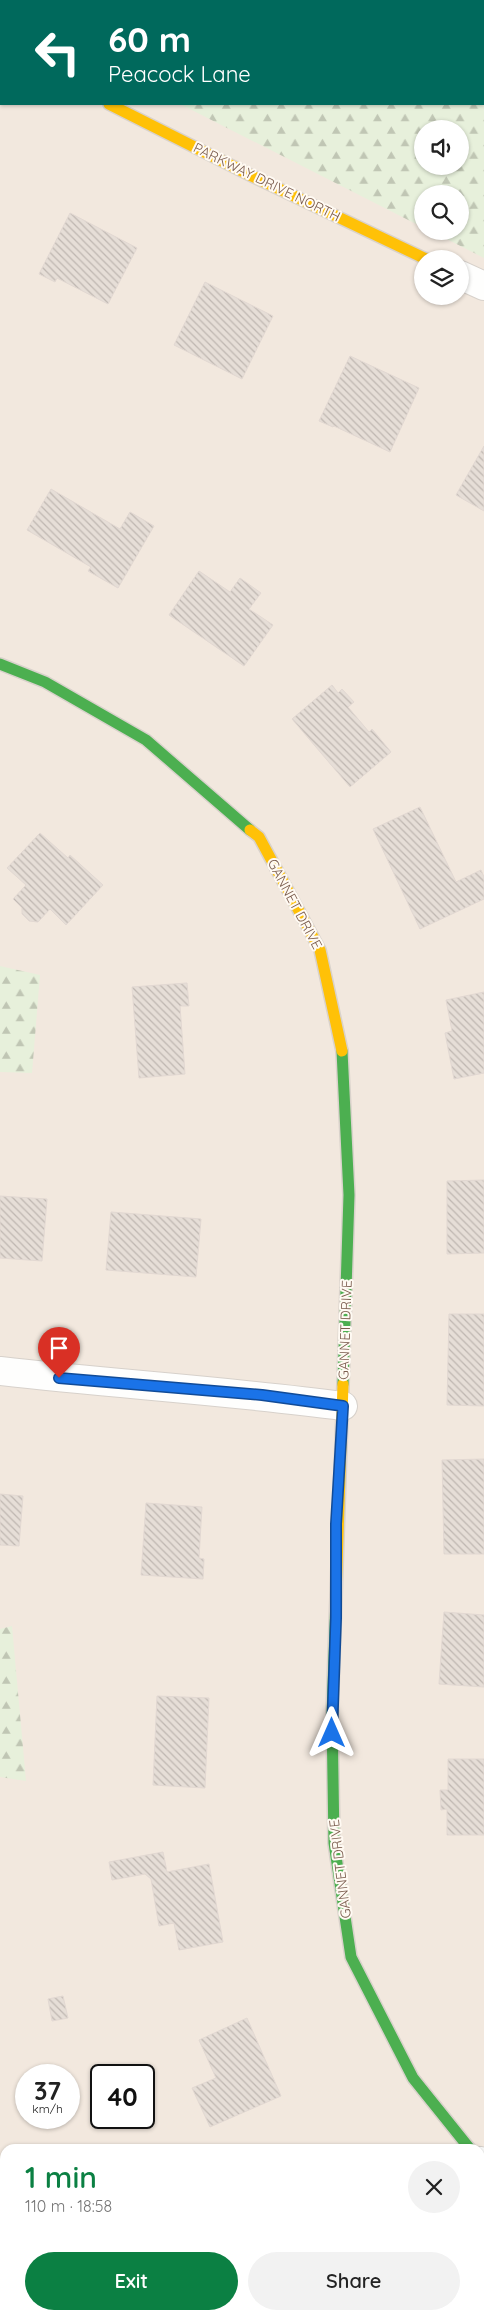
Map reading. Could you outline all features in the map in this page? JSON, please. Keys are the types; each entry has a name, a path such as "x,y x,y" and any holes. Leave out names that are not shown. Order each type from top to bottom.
{"street":[{"name":"PARKWAY DRIVE NORTH","path":"111,105 252,176 414,253"},
{"path":"469,279 484,286"},
{"name":"GANNET DRIVE","path":"0,664 45,682 146,740 259,837 320,950 344,1062 349,1195 343,1406 336,1524 332,1745 334,1843 351,1957 413,2078 466,2144"},
{"path":"0,1371 117,1384 262,1395 343,1406"}],"shaded area":[{"path":"0,105 300,105 414,164 414,175 436,175 455,185 414,185 414,240 469,240 469,192 484,200 484,2144 0,2144"}],"green space":[{"path":"182,105 484,105 484,258 449,240 469,240 469,185 414,185 414,223"},
{"path":"0,966 40,975 32,1073 0,1072"},
{"path":"12,1626 26,1781 0,1777 0,1629"}],"building":[{"path":"70,213 137,248 108,304 57,278 55,282 39,274"},
{"path":"205,282 273,316 242,379 174,345"},
{"path":"350,356 419,388 390,452 319,421"},
{"path":"484,446 484,511 456,495"},
{"path":"51,489 120,529 130,512 154,526 118,588 88,571 91,567 27,530"},
{"path":"199,571 230,592 240,578 261,593 249,609 273,625 244,666 169,615"},
{"path":"332,685 338,693 342,689 354,702 348,707 369,732 372,729 391,752 350,787 292,719"},
{"path":"420,807 456,882 481,870 484,877 484,899 420,929 373,829"},
{"path":"40,833 68,858 70,855 103,885 66,925 50,909 38,922 29,921 22,914 22,908 13,899 26,885 7,868"},
{"path":"187,983 189,1006 180,1006 185,1074 139,1078 132,987"},
{"path":"484,992 484,1073 454,1079 445,1033 452,1031 446,1000"},
{"path":"484,1180 484,1253 447,1254 447,1181"},
{"path":"0,1196 47,1199 42,1261 0,1258"},
{"path":"111,1212 201,1219 196,1277 106,1270"},
{"path":"449,1314 484,1314 484,1406 447,1405"},
{"path":"484,1459 484,1554 444,1554 442,1460"},
{"path":"0,1494 23,1496 19,1546 0,1545"},
{"path":"146,1503 202,1507 199,1558 204,1559 203,1579 141,1575"},
{"path":"444,1612 484,1615 484,1687 439,1684"},
{"path":"157,1696 209,1698 205,1788 153,1785"},
{"path":"448,1759 484,1759 484,1835 447,1835 447,1809 441,1810 440,1790 448,1790"},
{"path":"163,1852 167,1872 209,1864 223,1942 179,1950 174,1923 159,1926 151,1879 145,1874 112,1880 109,1862"},
{"path":"63,1996 68,2018 52,2021 48,1999"},
{"path":"247,2018 281,2096 210,2127 192,2088 216,2078 199,2040"}],"traffic: fast":[{"path":"0,664 45,682 146,740 250,830"},
{"path":"342,1051 349,1195 343,1384"},
{"path":"336,1597 332,1715 334,1843 351,1957 413,2078 466,2144"}],"traffic: slow":[{"path":"111,105 252,176 414,253"},
{"path":"250,830 259,837 320,950 342,1051"},
{"path":"336,1597 343,1384"}],"route":[{"path":"59,1378 262,1395 343,1406 336,1524 336,1618 332,1733"}]}
